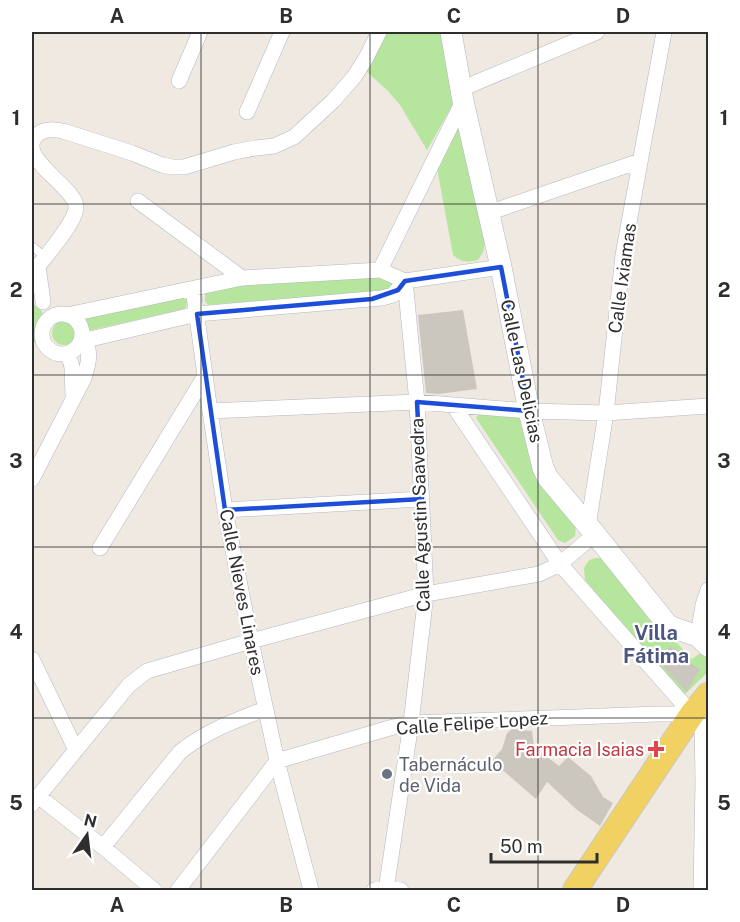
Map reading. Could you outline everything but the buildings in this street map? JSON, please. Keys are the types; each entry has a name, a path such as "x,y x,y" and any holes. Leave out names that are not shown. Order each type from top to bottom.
{"main road":[{"path":"594,891 701,717 708,695"},
{"path":"575,891 701,717"}],"street":[{"path":"179,81 200,32"},
{"path":"247,112 282,32"},
{"path":"72,398 72,367 77,321 37,300 38,266 71,222 76,204 70,193 43,168 37,159 33,141 37,136 53,129 63,131 173,167 184,167 234,152 274,147 294,137 333,101 354,77 379,32"},
{"name":"Calle Las Delicias","path":"451,32 462,95 543,468 548,478 667,624 703,641"},
{"path":"380,270 462,95 565,38 597,32"},
{"name":"Calle Ixiamas","path":"591,530 624,255 663,32"},
{"path":"488,213 640,161"},
{"path":"138,201 242,278"},
{"path":"74,344 47,347 42,334 46,322 51,318 64,315 242,278 380,270 405,281 501,267"},
{"path":"32,350 74,344 197,314 372,299 393,295 405,281"},
{"name":"Calle Agustin Saavedra","path":"387,890 411,723 426,594 417,402 405,281"},
{"name":"Calle Nieves Linares","path":"193,289 225,510 265,709 311,891"},
{"path":"32,479 84,378 89,362 74,344"},
{"path":"100,548 205,376"},
{"path":"210,411 417,402 529,411 606,413 708,406"},
{"path":"453,405 560,564 701,717 703,781 701,891"},
{"path":"225,510 422,499"},
{"path":"154,891 103,846 35,800 129,685 147,671 251,641 426,594 539,574 560,564 591,530"},
{"path":"703,641 703,605 708,590"},
{"path":"32,658 76,750"},
{"path":"103,846 180,752 194,740 265,709"},
{"name":"Calle Felipe Lopez","path":"277,761 411,723 658,714 701,717"},
{"path":"178,891 277,761"}],"lane":[{"path":"32,246 38,266"}],"highlighted area":[{"path":"501,267 529,411 417,402 422,499 225,510 197,314 372,299 398,290 405,281"}],"green space":[{"path":"383,32 442,32 456,99 427,150 400,105 364,69"},
{"path":"457,128 461,131 485,244 478,260 471,261 464,261 453,255 437,168"},
{"path":"389,276 394,286 390,290 208,305 205,301 205,293 245,284"},
{"path":"186,299 186,308 87,331 83,315"},
{"path":"32,303 41,310 44,316 38,328 38,341 32,343"},
{"path":"64,321 73,324 76,333 73,342 64,345 55,342 52,333 55,324"},
{"path":"480,412 520,415 576,527 575,536 565,543 558,540 476,418"},
{"path":"603,558 692,659 704,650 708,655 708,672 683,696 585,580 584,568 589,560"}],"place":[{"name":"Farmacia Isaias","path":"656,749"},
{"name":"Tabernáculo de Vida","path":"387,774"}],"district":[{"name":"Villa Fátima","path":"656,644"}]}
